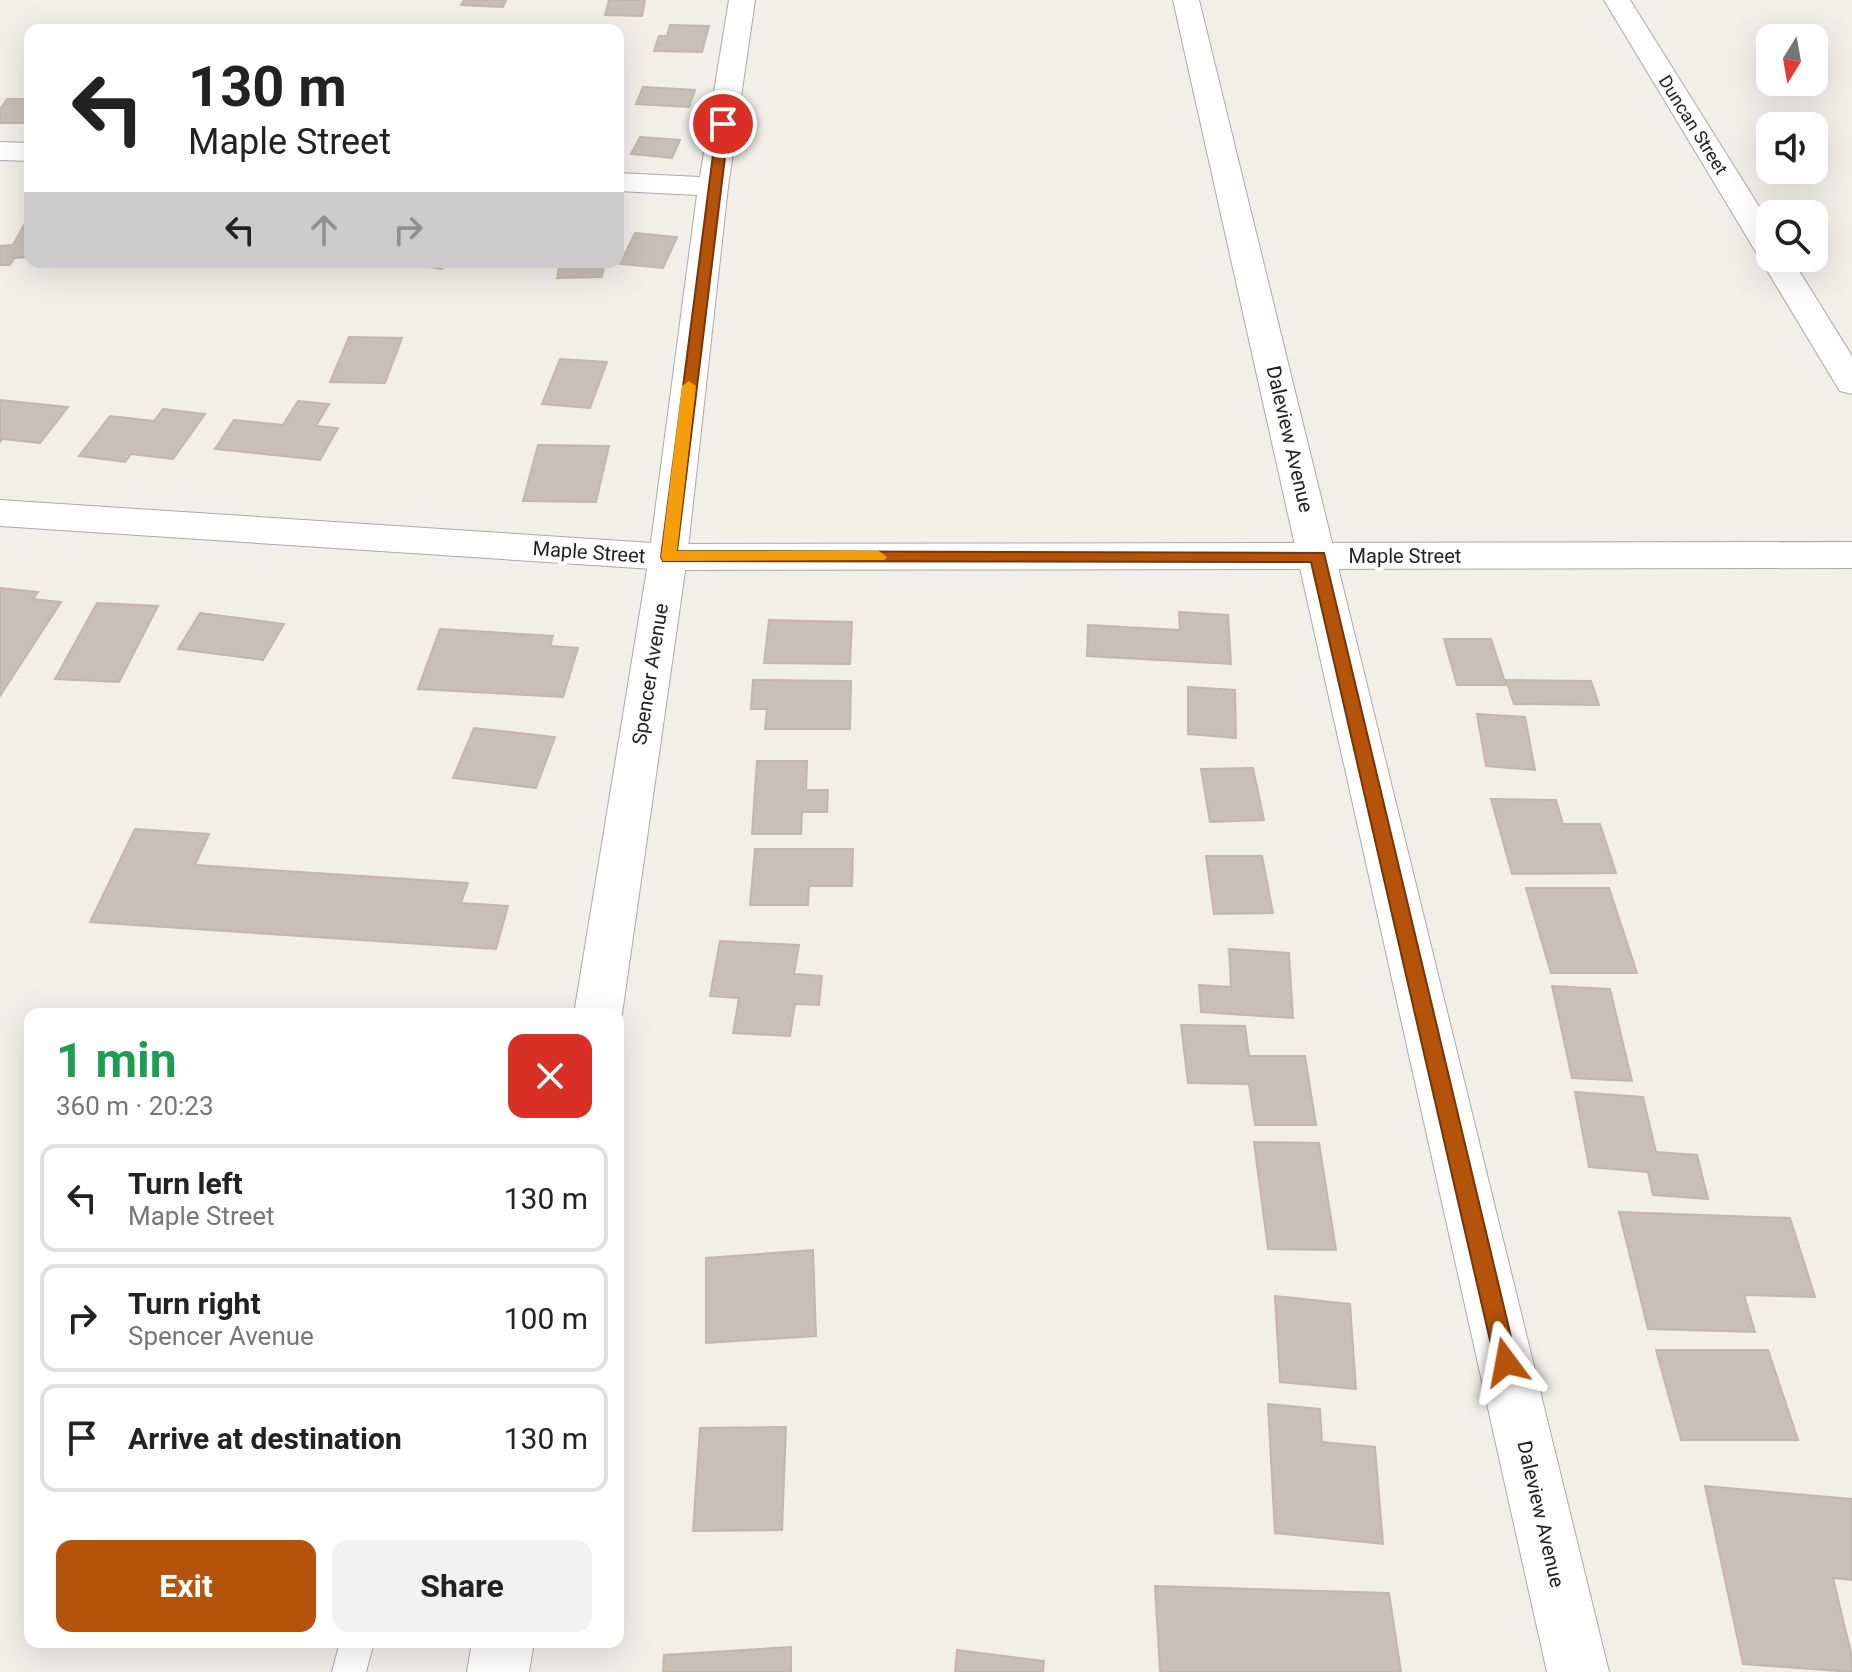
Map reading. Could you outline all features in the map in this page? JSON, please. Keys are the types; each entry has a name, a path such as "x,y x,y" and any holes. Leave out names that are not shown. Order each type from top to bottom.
{"street":[{"name":"Spencer Avenue","path":"599,1008 668,557 713,187 742,0"},
{"name":"Daleview Avenue","path":"1186,0 1578,1672"},
{"name":"Duncan Street","path":"1617,0 1756,226"},
{"path":"0,151 24,152"},
{"path":"624,182 713,187"},
{"path":"1784,272 1852,383"},
{"name":"Maple Street","path":"0,513 668,557 1852,555"},
{"path":"498,1672 502,1648"}],"lane":[{"path":"349,1672 355,1648"}],"building":[{"path":"464,0 506,0 503,7 461,5"},
{"path":"609,0 645,0 642,16 605,15"},
{"path":"670,25 709,26 702,52 654,51 659,36 667,36"},
{"path":"643,87 695,90 689,107 636,104"},
{"path":"7,99 24,99 24,123 0,123 0,109"},
{"path":"640,137 680,140 672,158 631,154"},
{"path":"24,225 24,257 14,258 10,265 0,265 0,246 13,245"},
{"path":"635,233 677,237 663,268 624,264 624,256"},
{"path":"559,268 604,268 602,277 557,278"},
{"path":"349,337 402,338 385,383 330,382"},
{"path":"560,359 607,362 590,408 542,404"},
{"path":"0,400 68,407 40,443 2,439 0,442"},
{"path":"298,401 329,404 316,426 338,428 320,460 215,449 234,420 283,425"},
{"path":"163,409 205,414 173,459 131,454 125,462 79,456 110,416 154,421"},
{"path":"538,445 609,446 596,502 523,501"},
{"path":"0,588 38,592 33,599 61,602 0,696"},
{"path":"97,603 158,606 119,682 55,679"},
{"path":"1179,612 1228,615 1231,664 1087,656 1088,625 1180,630"},
{"path":"200,613 284,624 263,660 178,649"},
{"path":"769,620 852,622 850,664 764,663"},
{"path":"440,629 553,636 550,646 578,648 563,697 418,689"},
{"path":"1444,639 1491,639 1506,685 1457,685"},
{"path":"753,680 851,681 850,729 765,729 767,709 751,709"},
{"path":"1506,680 1591,681 1599,705 1514,704"},
{"path":"1188,687 1235,690 1236,738 1188,734"},
{"path":"1477,714 1525,717 1535,770 1486,766"},
{"path":"474,728 555,737 536,788 453,778"},
{"path":"757,761 807,761 806,790 828,790 827,812 802,812 801,834 752,834"},
{"path":"1253,768 1264,820 1210,822 1201,769"},
{"path":"1491,799 1556,800 1563,824 1600,824 1616,873 1512,874"},
{"path":"135,829 209,834 195,865 468,883 461,903 508,906 496,949 90,922"},
{"path":"755,849 853,849 852,886 809,886 808,905 750,905"},
{"path":"1206,856 1262,856 1273,913 1214,914"},
{"path":"1526,888 1609,888 1637,973 1551,973"},
{"path":"720,941 799,945 794,974 822,976 819,1005 795,1004 790,1036 733,1033 739,998 710,996"},
{"path":"1229,949 1289,953 1293,1018 1201,1012 1199,985 1231,987"},
{"path":"1552,986 1610,989 1632,1081 1572,1078"},
{"path":"1181,1025 1245,1026 1249,1056 1305,1056 1316,1125 1255,1125 1249,1084 1188,1083"},
{"path":"1575,1092 1643,1097 1656,1152 1697,1155 1708,1199 1653,1195 1648,1172 1589,1167"},
{"path":"1254,1142 1319,1143 1336,1250 1268,1249"},
{"path":"1619,1212 1790,1218 1815,1297 1744,1295 1755,1332 1648,1329"},
{"path":"813,1250 816,1336 706,1343 706,1258"},
{"path":"1275,1296 1350,1304 1356,1389 1280,1382"},
{"path":"1656,1350 1768,1350 1798,1440 1681,1440"},
{"path":"1268,1404 1320,1409 1322,1442 1375,1447 1383,1544 1275,1533"},
{"path":"786,1427 782,1530 693,1531 700,1428"},
{"path":"1705,1486 1852,1499 1852,1580 1833,1578 1852,1657 1852,1672 1743,1664"},
{"path":"1155,1586 1389,1593 1401,1672 1160,1672"},
{"path":"791,1647 791,1672 663,1672 664,1655"},
{"path":"957,1650 1044,1661 1043,1672 955,1672"}],"slow traffic":[{"path":"689,386 668,557 879,557"}],"route":[{"path":"723,124 668,557 1318,556 1506,1362"}]}
